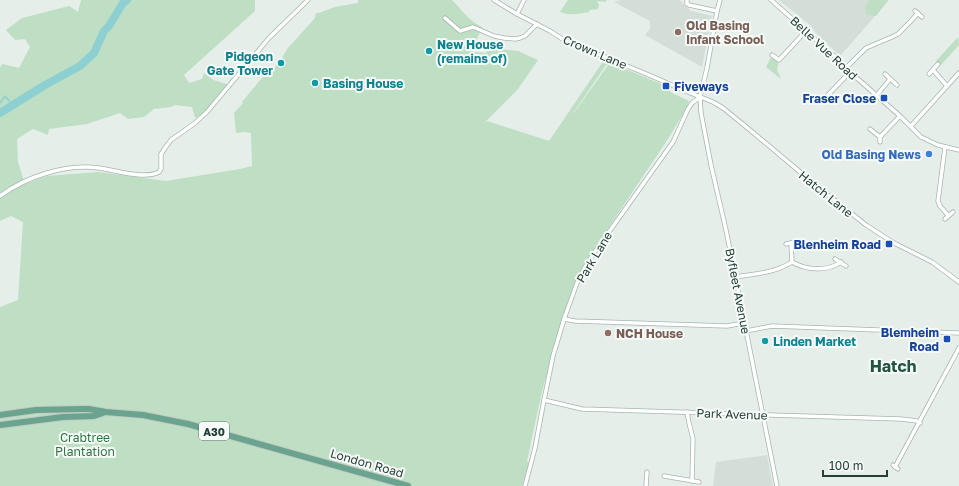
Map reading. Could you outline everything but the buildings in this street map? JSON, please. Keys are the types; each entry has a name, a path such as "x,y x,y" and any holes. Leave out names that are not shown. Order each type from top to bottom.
{"main road":[{"name":"A30","path":"0,415 36,410 89,409 106,412"},
{"name":"A30","path":"0,425 63,417 94,416 106,412"},
{"name":"London Road","path":"106,412 144,415 177,421 408,486"}],"street":[{"path":"0,196 22,183 41,175 71,168 85,167 134,174 157,174 161,168 161,154 164,148 171,140 195,123 207,112 269,38 308,0"},
{"name":"Crown Lane","path":"494,0 568,42 700,97"},
{"path":"517,14 524,0"},
{"path":"687,0 688,5 717,11"},
{"path":"700,97 720,0"},
{"name":"Belle Vue Road","path":"771,0 922,137 938,145 959,150"},
{"path":"846,68 866,48 898,34 912,21 916,12 922,17"},
{"path":"445,18 460,31 473,27 494,36 515,39 525,36 537,24"},
{"path":"772,55 779,60 806,31"},
{"path":"929,74 938,64"},
{"path":"933,70 947,86"},
{"path":"824,99 850,72"},
{"path":"885,74 897,85"},
{"path":"911,126 959,74"},
{"path":"877,95 890,79"},
{"name":"Byfleet Avenue","path":"700,97 701,113 711,165 726,230 777,486"},
{"name":"Hatch Lane","path":"700,97 713,102 732,115 866,225 894,243 932,262 959,282"},
{"name":"Park Lane","path":"524,486 535,448 553,356 577,283 584,269 612,227 673,142 688,109 692,103 700,97"},
{"path":"880,142 880,137 900,116"},
{"path":"870,129 880,137"},
{"path":"945,147 938,201 940,206 948,215"},
{"path":"944,219 953,212"},
{"path":"786,244 796,242"},
{"path":"791,244 792,262"},
{"path":"835,259 846,266"},
{"path":"735,278 771,271 784,267 792,262"},
{"path":"792,262 799,267 807,268 830,268 836,266 840,262"},
{"path":"564,319 575,321 727,326 744,323"},
{"path":"746,331 772,326 959,333"},
{"path":"896,467 959,348"},
{"name":"Park Avenue","path":"544,400 582,409 901,419 917,421 920,423"},
{"path":"687,412 693,439 692,481"},
{"path":"672,471 672,478"},
{"path":"646,486 647,472"},
{"path":"664,476 699,482"}],"shaded area":[{"name":"Old Basing Infant School","path":"621,0 679,0 691,11 712,16 702,67 645,35 650,29 650,21 614,2"},
{"path":"779,0 889,0 840,56 816,33 810,25"},
{"path":"767,455 773,486 713,486 716,462"}],"green space":[{"name":"Crabtree Plantation","path":"81,0 255,0 255,11 184,75 189,83 202,79 204,73 213,80 230,85 207,112 195,118 192,107 175,105 171,107 154,109 144,117 128,119 120,113 87,124 49,129 48,135 33,129 17,139 18,162 25,184 47,176 98,172 166,181 252,166 251,133 236,133 234,113 261,79 277,65 278,61 280,61 288,48 315,18 316,13 335,7 358,3 358,0 452,0 470,19 482,27 473,48 474,52 486,53 489,48 518,51 538,60 518,89 483,124 487,121 549,141 604,60 661,84 672,93 689,101 686,109 668,139 583,268 567,304 542,391 527,461 529,464 522,486 0,486 0,307 18,300 23,222 11,216 0,221 0,67 3,64 19,68 30,47 25,39 15,40 6,30 22,18 69,6 78,12","holes":["606,65 608,65 574,113"]},
{"path":"568,0 607,0 605,2 597,1 599,5 598,9 590,10 589,12 571,14 560,12"},
{"path":"870,0 888,0 876,16 867,15 866,7"},
{"path":"958,37 959,45 940,66 936,61"},
{"path":"772,55 779,60 777,70 781,79 766,67"}],"waterway":[{"path":"0,113 45,85 80,66 94,53 104,31 109,26 123,3 127,0"},
{"path":"0,103 5,96 12,104"}],"place":[{"name":"Old Basing Infant School","path":"678,32"},
{"name":"New House (remains of)","path":"429,51"},
{"name":"Pidgeon Gate Tower","path":"281,63"},
{"name":"Basing House","path":"315,83"},
{"name":"Fiveways","path":"666,86"},
{"name":"Fraser Close","path":"884,98"},
{"name":"Old Basing News","path":"929,154"},
{"name":"Blenheim Road","path":"889,244"},
{"name":"NCH House","path":"608,333"},
{"name":"Blemheim Road","path":"947,339"},
{"name":"Linden Market","path":"765,341"}],"district":[{"name":"Hatch","path":"893,366"}]}
